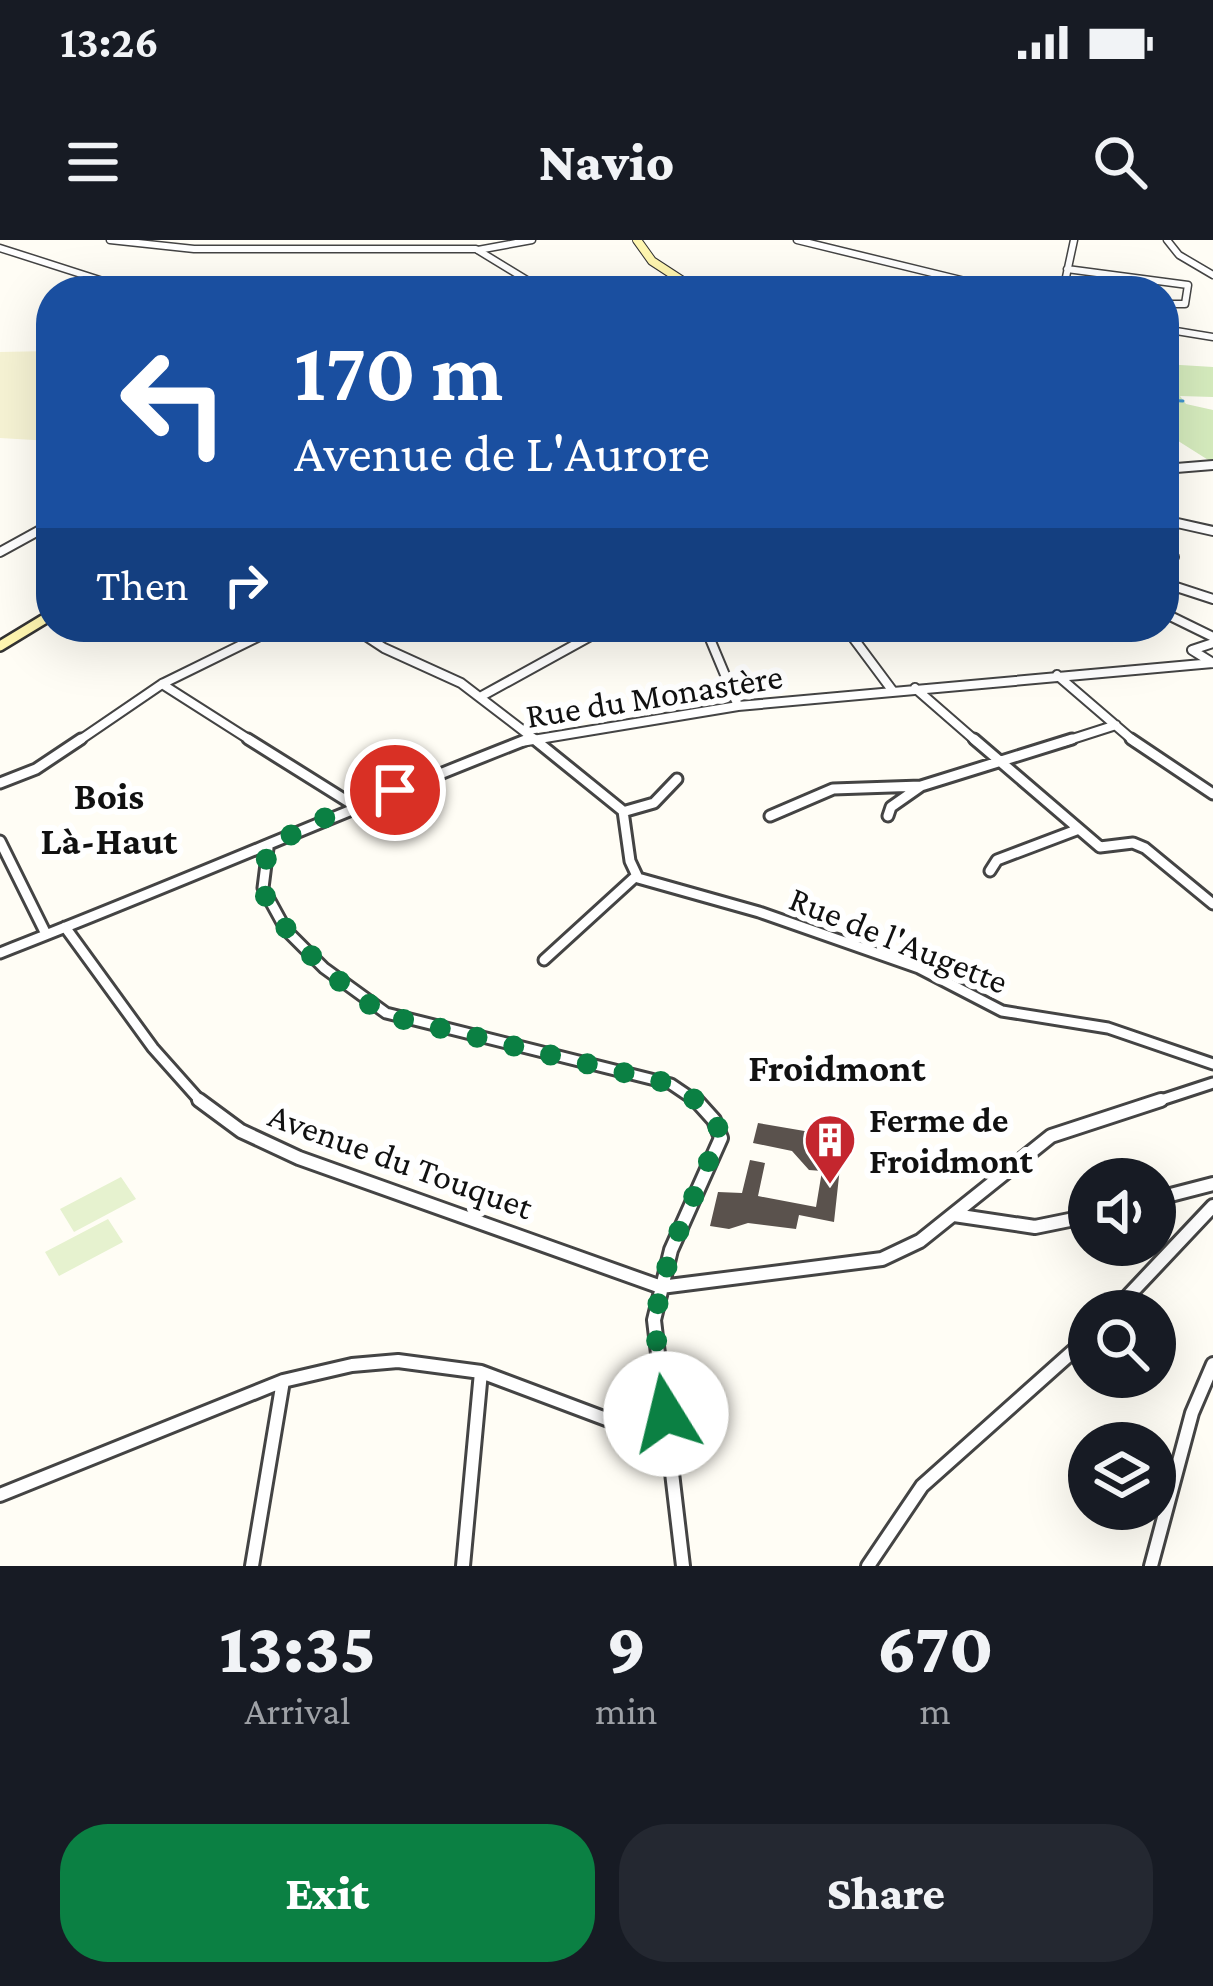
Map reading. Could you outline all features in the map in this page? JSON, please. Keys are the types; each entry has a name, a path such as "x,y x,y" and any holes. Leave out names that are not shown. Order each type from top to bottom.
{"main road":[{"path":"637,240 646,256 676,276"},
{"path":"0,646 36,624"}],"street":[{"path":"110,240 194,249 483,246 532,240"},
{"path":"797,240 945,276"},
{"path":"1066,276 1074,240"},
{"path":"1167,240 1174,251 1213,275"},
{"path":"1,243 92,276"},
{"path":"483,246 524,276"},
{"path":"1067,269 1120,276"},
{"path":"1179,284 1188,285 1185,304 1179,304"},
{"path":"1179,331 1213,337"},
{"path":"1179,468 1213,465"},
{"path":"1179,523 1213,531"},
{"path":"0,552 36,532"},
{"path":"1179,588 1213,599"},
{"path":"1179,621 1213,640"},
{"path":"1213,640 1192,650 1213,663"},
{"path":"0,783 25,776 162,684 247,642"},
{"path":"379,642 480,697 626,811 631,830 629,866 635,877 544,960"},
{"path":"480,697 580,642"},
{"path":"711,642 738,706"},
{"path":"856,642 892,690"},
{"name":"Rue du Monastère","path":"0,953 268,848 355,806 530,737 738,706 1213,663"},
{"path":"1057,675 1116,725 1213,794"},
{"path":"162,684 355,806"},
{"path":"915,688 1103,848 1133,843 1145,848 1213,904"},
{"path":"770,816 833,789 921,785 1116,725"},
{"path":"626,811 654,803 676,779"},
{"path":"888,816 891,807 921,785"},
{"path":"990,871 997,860 1079,829"},
{"path":"0,841 46,934"},
{"path":"268,848 262,886 268,902 326,969 365,1003 403,1020 671,1084 703,1105 717,1125 719,1144 671,1250 654,1338 683,1566"},
{"name":"Rue de l'Augette","path":"635,877 759,912 919,968 1002,1011 1108,1028 1213,1064"},
{"name":"Avenue du Touquet","path":"65,927 181,1080 210,1111 243,1133 299,1158 661,1287"},
{"path":"661,1287 868,1263 910,1248 1051,1136 1213,1083"},
{"path":"1176,1194 1213,1184"},
{"path":"1134,1290 1213,1205"},
{"path":"954,1215 1035,1227 1068,1220"},
{"path":"868,1566 922,1486 1068,1355"},
{"path":"0,1495 283,1381 352,1365 398,1361 481,1372 670,1443"},
{"path":"1151,1566 1192,1412 1213,1364"},
{"path":"464,1566 481,1372"},
{"path":"252,1566 283,1381"}],"shaded area":[{"path":"36,351 36,440 0,438 0,352"}],"green space":[{"path":"1179,365 1213,367 1213,397 1180,396 1186,404 1213,410 1213,463 1179,441"},
{"path":"121,1177 136,1199 74,1232 60,1209"},
{"path":"108,1219 123,1242 59,1276 45,1252"}],"building":[{"name":"Ferme de Froidmont","path":"758,1123 828,1135 842,1149 834,1222 799,1215 796,1229 748,1223 729,1229 710,1226 718,1192 742,1193 750,1160 765,1163 758,1196 816,1207 822,1171 809,1170 792,1151 753,1143"}],"waterway":[{"path":"1179,401 1183,401"}],"place":[{"name":"Ferme de Froidmont","path":"830,1186"}],"district":[{"name":"Bois Là-Haut","path":"109,818"},
{"name":"Froidmont","path":"837,1067"}],"route":[{"path":"395,790 312,823 268,848 264,894 326,969 365,1003 389,1016 671,1084 703,1105 721,1132 671,1250 654,1320 666,1414"}]}
